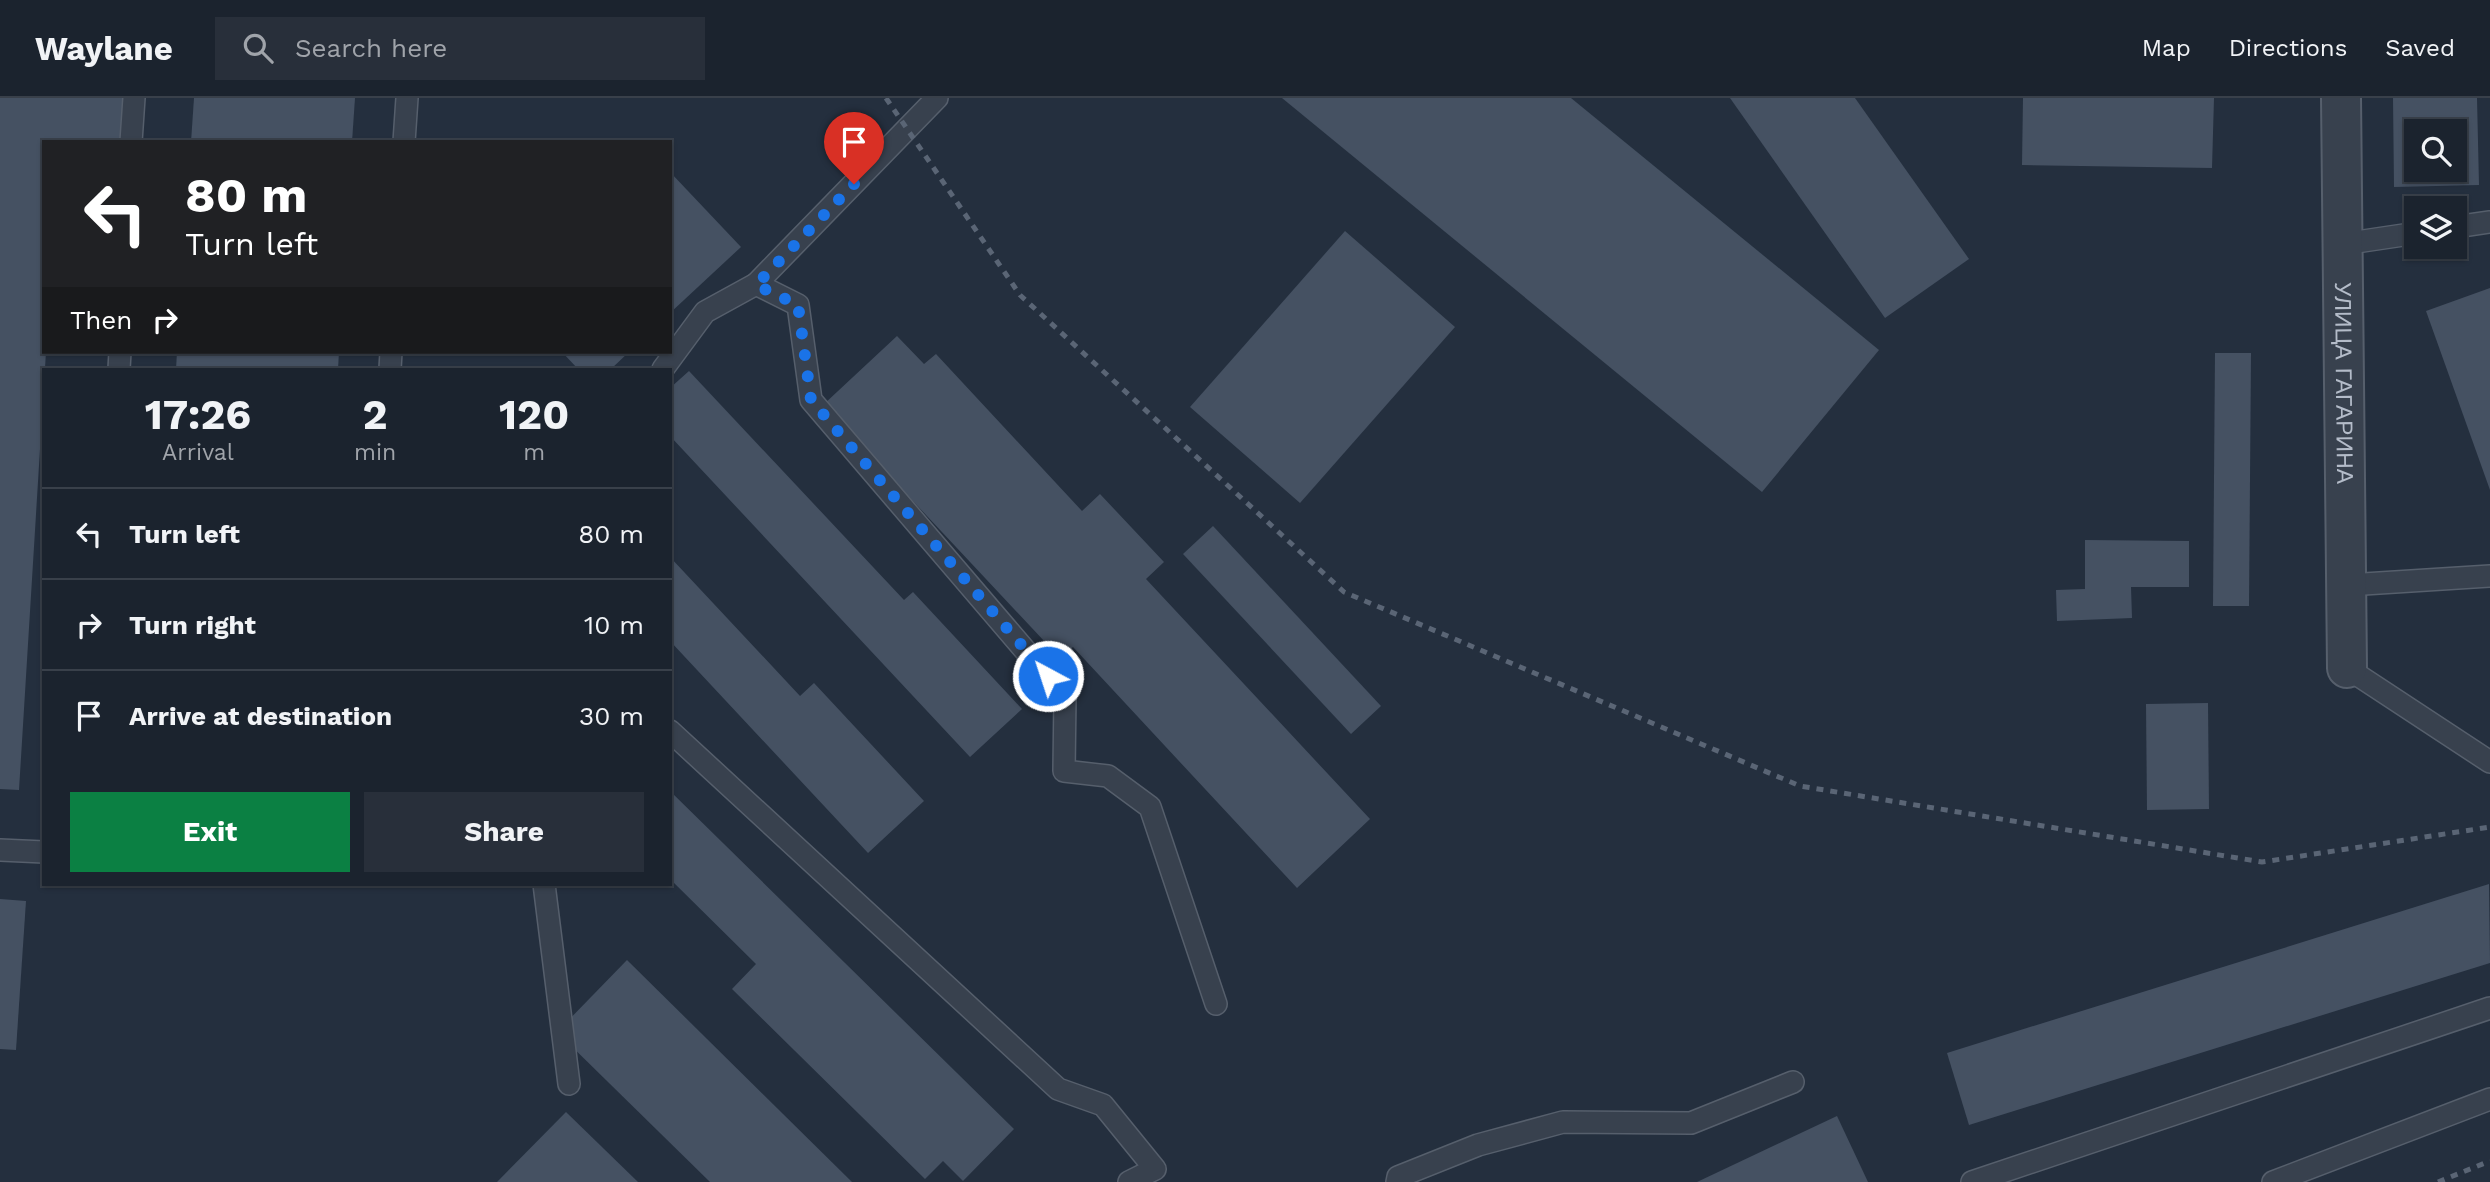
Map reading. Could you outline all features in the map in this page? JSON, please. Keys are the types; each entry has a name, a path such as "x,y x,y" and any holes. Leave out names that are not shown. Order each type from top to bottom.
{"street":[{"name":"УЛИЦА ГАГАРИНА","path":"2341,98 2347,668"}],"lane":[{"path":"131,140 134,98"},
{"path":"404,140 407,98"},
{"path":"664,368 705,312 756,285 937,98"},
{"path":"2467,226 2490,222"},
{"path":"2343,244 2404,235"},
{"path":"756,285 798,305 811,400 1065,697 1064,771 1108,776 1150,807 1216,1004"},
{"path":"2348,585 2490,576"},
{"path":"2347,668 2490,762"},
{"path":"672,733 1058,1089 1103,1105 1155,1168 1129,1182"},
{"path":"0,850 42,852"},
{"path":"544,886 569,1084"},
{"path":"1972,1182 2490,1008"},
{"path":"1397,1182 1398,1177 1478,1145 1563,1122 1690,1123 1793,1082"},
{"path":"2273,1182 2490,1099"}],"building":[{"path":"0,98 126,98 122,140 42,140 42,354 46,354 45,368 42,368 42,417 19,790 0,789"},
{"path":"194,98 355,98 352,140 191,140"},
{"path":"1282,98 1571,98 1879,350 1762,492"},
{"path":"1730,98 1855,98 1969,259 1885,318"},
{"path":"2023,98 2214,98 2212,168 2022,165"},
{"path":"2393,98 2477,98 2479,185 2394,187"},
{"path":"672,174 741,247 672,311"},
{"path":"1345,231 1455,327 1300,503 1190,407"},
{"path":"2490,288 2490,490 2426,311"},
{"path":"897,336 924,364 936,354 1082,511 1100,494 1164,562 1146,579 1370,819 1297,888 1073,647 1060,658 823,405"},
{"path":"2215,353 2251,353 2249,606 2213,606"},
{"path":"177,354 339,354 338,368 176,368"},
{"path":"564,354 627,354 612,368 577,368"},
{"path":"689,371 904,600 913,592 1022,709 970,757 672,438 672,386"},
{"path":"1213,526 1381,706 1351,734 1183,554"},
{"path":"2085,540 2189,541 2189,587 2131,587 2132,618 2057,621 2056,590 2085,589"},
{"path":"672,559 800,696 814,683 924,801 868,853 672,643"},
{"path":"2208,703 2209,809 2147,810 2146,704"},
{"path":"672,793 1014,1129 963,1181 943,1161 925,1179 732,989 756,964 672,881"},
{"path":"2489,884 2490,963 1969,1125 1947,1053"},
{"path":"0,899 26,901 16,1050 0,1049"},
{"path":"627,960 852,1182 710,1182 557,1032"},
{"path":"566,1112 638,1182 497,1182"},
{"path":"1837,1116 1868,1182 1697,1182"}],"railway":[{"path":"886,98 1020,295 1344,592 1800,786 2262,862 2490,827"},
{"path":"2438,1182 2490,1161"}],"route":[{"path":"854,184 756,285 798,305 811,400 1048,676"}]}
